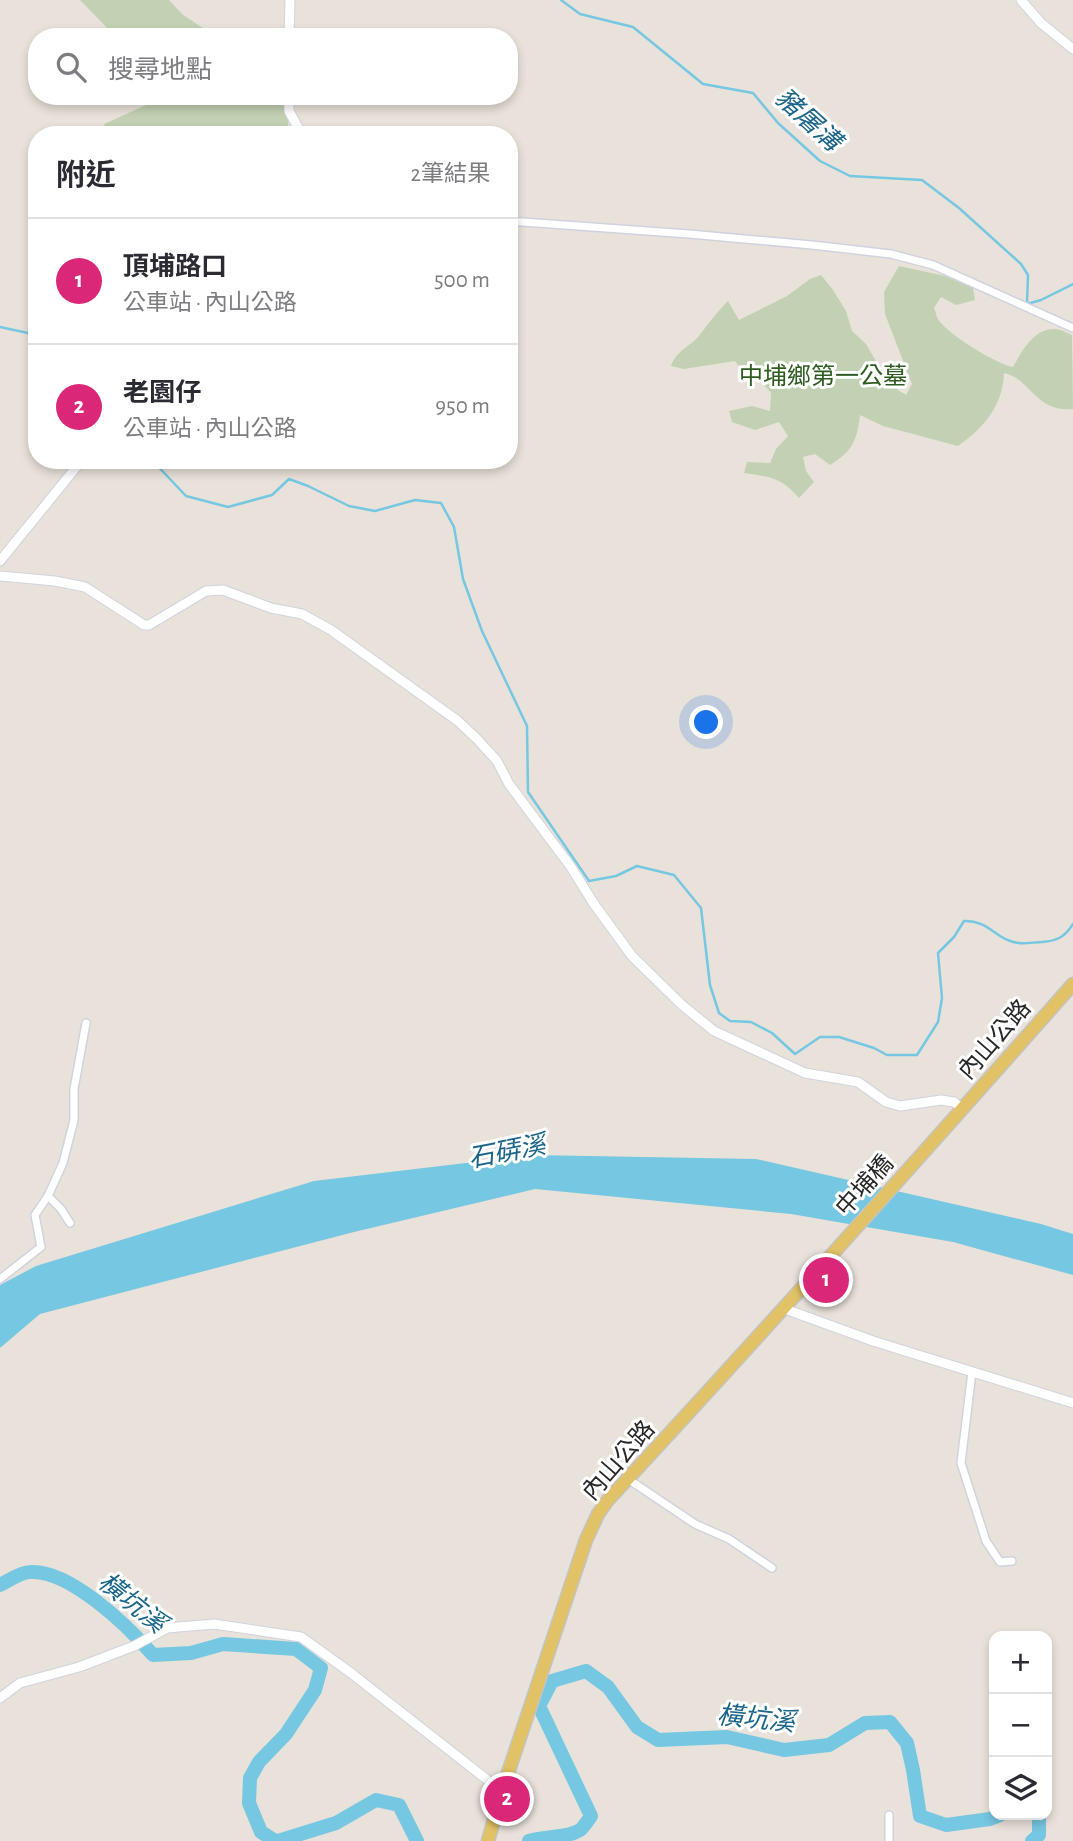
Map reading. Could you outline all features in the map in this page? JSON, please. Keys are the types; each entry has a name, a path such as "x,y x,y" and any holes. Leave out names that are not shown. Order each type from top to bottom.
{"main road":[{"name":"內山公路","path":"920,1156 1073,984"},
{"name":"中埔橋","path":"840,1244 920,1156"},
{"name":"內山公路","path":"489,1838 503,1788 586,1540 598,1514 785,1309 840,1244"}],"street":[{"path":"289,28 290,0"},
{"path":"1021,0 1041,23 1073,49"},
{"path":"289,105 289,111 297,126"},
{"path":"518,222 703,235 891,254 933,265 1073,328"},
{"path":"0,561 75,469"},
{"path":"0,576 55,581 85,587 144,625 149,625 206,591 223,590 271,608 302,614 331,630 458,721 478,740 496,761 515,792 632,956 682,1005 714,1031 805,1073 858,1082 886,1102 900,1106 941,1100 954,1102 963,1109"},
{"path":"0,1279 41,1247 35,1215 48,1196 62,1163 74,1120 74,1089 86,1023"},
{"path":"48,1196 70,1223"},
{"path":"785,1309 873,1341 1073,1403"},
{"path":"972,1372 961,1463 986,1541 1000,1562 1012,1561"},
{"path":"628,1479 695,1524 729,1539 772,1568"},
{"path":"0,1698 20,1683 79,1667 134,1646 167,1628 214,1624 301,1637 490,1782 503,1788"},
{"path":"889,1815 890,1841"}],"green space":[{"path":"80,0 169,0 182,14 203,28 107,28"},
{"path":"146,105 287,105 288,126 105,126 104,124"},
{"name":"中埔鄉第一公墓","path":"899,266 945,276 973,288 975,300 956,305 941,297 934,308 937,318 961,340 1005,365 1013,367 1020,354 1041,332 1055,329 1072,335 1073,409 1050,406 1021,381 1004,373 1000,395 990,415 976,432 958,446 883,426 860,415 852,444 838,460 830,465 815,454 803,457 806,471 814,482 799,498 775,479 744,473 747,462 770,463 776,449 788,436 779,422 755,430 732,422 729,411 752,406 770,411 771,393 759,379 743,371 735,361 684,369 671,366 676,356 698,337 728,301 739,320 821,275 846,311 852,331 866,344 881,370 898,390 906,395 912,384 885,314 884,292"}],"water":[{"path":"533,1155 756,1159 1041,1224 1073,1234 1073,1275 953,1242 791,1214 535,1189 354,1232 40,1314 0,1348 0,1285 36,1266 314,1181"}],"waterway":[{"name":"豬屠溝","path":"561,0 580,14 633,27 703,84 753,93 778,123 820,161 850,176 922,180 959,208 1021,264 1028,275 1027,304 1073,284"},
{"path":"0,327 28,333"},
{"path":"160,469 186,496 228,507 272,495 289,479 349,506 375,511 415,500 441,503 454,527 463,579 482,631 527,726 528,792 589,881 616,876 637,866 674,875 701,908 710,985 719,1013 730,1021 751,1022 772,1033 795,1054 820,1037 839,1037 887,1055 917,1055 938,1022 942,998 938,953 954,937 964,921 980,924 1005,939 1022,943 1056,939 1064,935 1073,924"},
{"name":"橫坑溪","path":"0,1585 26,1572 45,1574 62,1580 79,1589 113,1615 153,1655 191,1653 223,1644 296,1649 321,1668 315,1690 286,1734 259,1762 250,1778 249,1803 261,1832 275,1841"},
{"name":"橫坑溪","path":"529,1841 575,1833 591,1816 539,1706 552,1681 586,1671 608,1687 637,1727 658,1740 727,1737 784,1750 829,1745 865,1723 890,1722 907,1743 920,1816 946,1825 989,1819"},
{"name":"橫坑溪","path":"278,1841 336,1823 376,1800 399,1805 417,1841"},
{"name":"橫坑溪","path":"1032,1841 1039,1835 1039,1820"}],"place":[{"name":"頂埔路口","path":"826,1280"},
{"name":"老園仔","path":"507,1799"}],"water label":[{"name":"石硦溪","path":"507,1152"}]}
